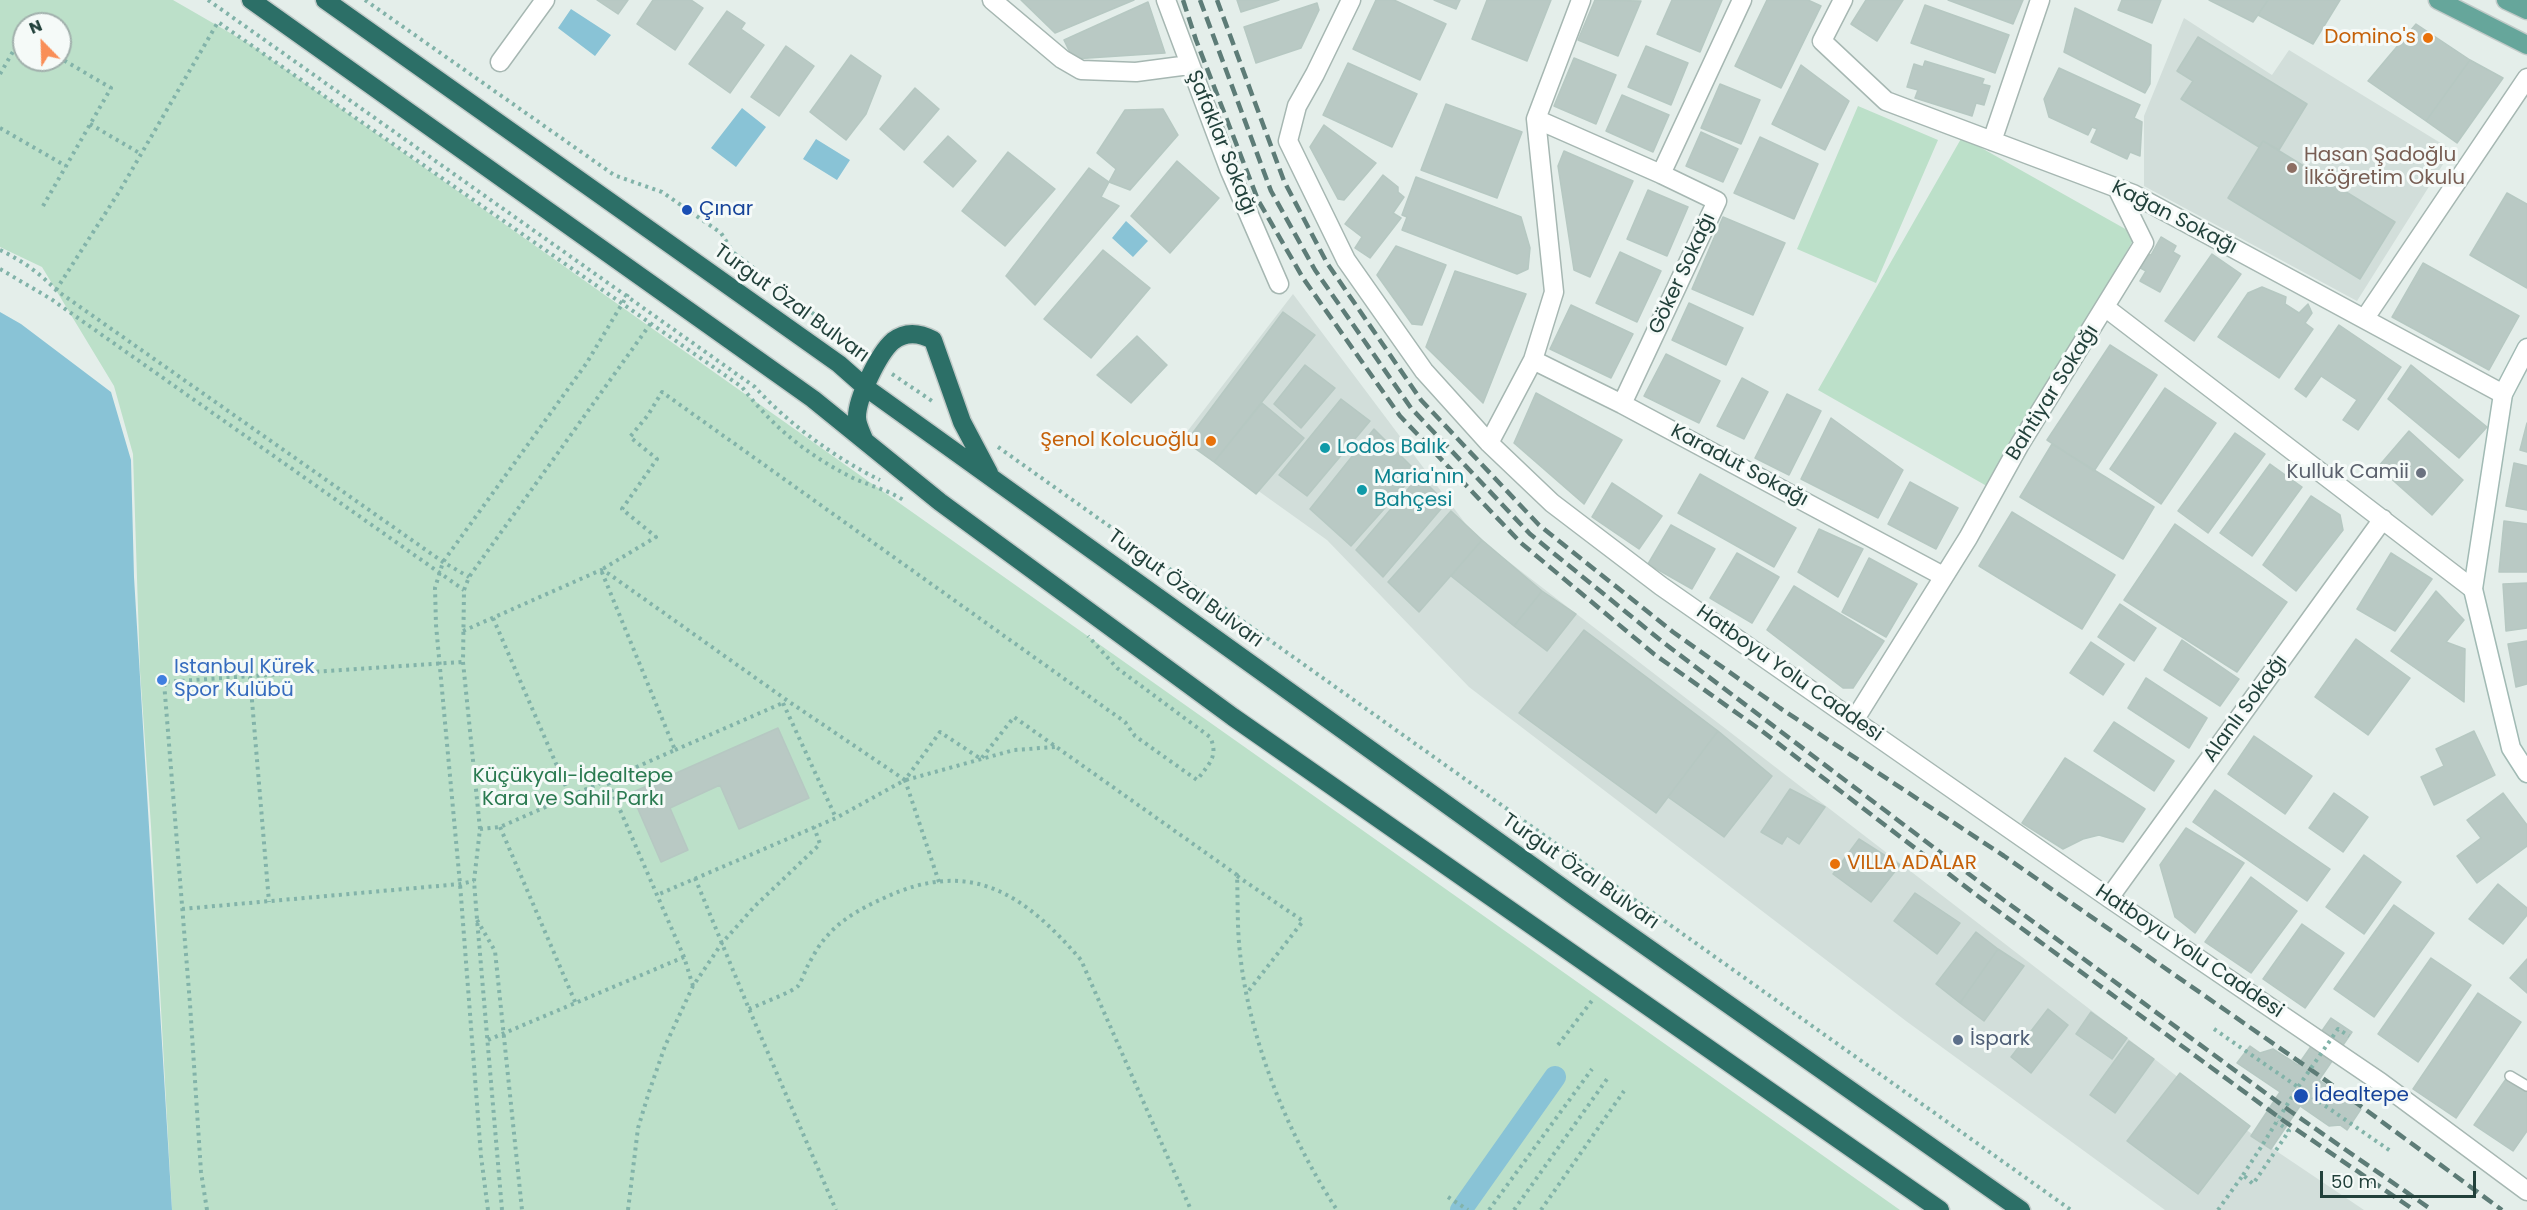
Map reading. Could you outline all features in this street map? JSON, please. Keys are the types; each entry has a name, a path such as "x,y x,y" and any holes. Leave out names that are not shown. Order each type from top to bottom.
{"highway":[{"path":"251,0 813,399 940,502 1241,723 1940,1210"},
{"name":"Turgut Özal Bulvarı","path":"325,0 839,364 866,387 1577,898 2021,1210"},
{"path":"864,440 856,419 858,403 866,387 893,342 904,336 919,333 933,340 962,422 992,478"}],"main road":[{"path":"2438,0 2527,45"},
{"path":"2506,0 2527,10"}],"street":[{"path":"500,63 545,0"},
{"path":"992,0 1062,59 1081,70 1136,72 1189,65"},
{"name":"Şafaklar Sokağı","path":"1166,0 1230,171 1280,284"},
{"name":"Hatboyu Yolu Caddesi","path":"1351,0 1315,74 1296,106 1288,141 1346,260 1424,371 1489,443 1552,503 1661,586 2109,898 2380,1082 2527,1191"},
{"path":"1489,443 1533,360 1554,292 1536,119 1581,0"},
{"path":"1661,174 1742,0"},
{"name":"Kağan Sokağı","path":"1843,0 1822,41 1886,101 2133,194 2503,394"},
{"path":"1992,141 2040,0"},
{"path":"2365,318 2527,78"},
{"name":"Göker Sokağı","path":"1536,119 1717,201 1622,404"},
{"path":"2106,308 2144,243 2117,188"},
{"name":"Bahtiyar Sokağı","path":"1855,719 1968,538 2020,444 2106,308 2473,589"},
{"path":"2527,348 2503,394 2473,589 2511,748 2527,773"},
{"name":"Karadut Sokağı","path":"1533,360 1622,404 1943,576"},
{"name":"Alanlı Sokağı","path":"2109,898 2383,519"}],"lane":[{"path":"2511,1076 2527,1086"}],"path":[{"path":"208,0 474,187"},
{"path":"365,0 614,175 662,192 721,234 742,262"},
{"path":"56,290 119,192 218,22 742,387 762,412 786,436 850,477 902,499 911,506"},
{"path":"0,74 12,53"},
{"path":"43,206 111,88 72,65"},
{"path":"90,124 141,154"},
{"path":"0,128 66,166"},
{"path":"0,250 16,258 56,290 443,562 469,577"},
{"path":"734,253 854,344"},
{"path":"0,269 51,299 464,590"},
{"path":"488,1210 481,1156 460,884 436,625 435,588 443,562 586,364 623,303 642,277"},
{"path":"502,1210 474,881 480,830 463,662 464,590 469,577 651,323"},
{"path":"892,373 937,405"},
{"path":"463,631 601,570 656,537 622,508 657,459 630,437 648,415 662,392 1125,722 1135,736 1197,780 1212,760 1215,747 1210,737 1117,668 1082,630"},
{"path":"1048,483 2071,1210"},
{"path":"601,570 785,702 905,780 939,882"},
{"path":"601,570 675,750"},
{"path":"493,618 570,796"},
{"path":"207,1210 201,1172 164,682 463,662"},
{"path":"250,677 269,902"},
{"path":"480,830 500,827 785,702"},
{"path":"785,702 836,818"},
{"path":"981,759 1014,717 1303,921 1247,993"},
{"path":"905,780 940,732 981,759"},
{"path":"657,895 836,818 905,780 1014,750 1055,747"},
{"path":"607,780 684,957 693,986"},
{"path":"500,827 576,1004"},
{"path":"628,1210 636,1139 646,1101 665,1046 693,986 723,943 755,906 820,843 814,827"},
{"path":"1237,875 1240,954 1265,1065 1305,1158 1337,1210"},
{"path":"695,878 836,1210"},
{"path":"749,1009 798,986 827,935 859,910 908,886 950,880 990,886 1019,900 1053,928 1081,960 1191,1210"},
{"path":"182,909 474,881"},
{"path":"477,919 495,951 522,1210"},
{"path":"488,1040 684,957"},
{"path":"1558,1045 1594,998"},
{"path":"2214,1029 2392,1152"},
{"path":"2218,1210 2338,1029 2349,1036"},
{"path":"1489,1210 1592,1069"},
{"path":"1514,1210 1607,1079"},
{"path":"1540,1210 1624,1091"},
{"path":"2243,1175 2253,1184 2289,1131 2277,1122"},
{"path":"1448,1197 1468,1210"}],"shaded area":[{"name":"Hasan Şadoğlu İlköğretim Okulu","path":"2184,18 2272,75 2289,50 2452,150 2357,301 2144,186 2144,116"},
{"path":"1293,294 1474,535 2257,1138 2364,1210 2165,1210 1906,1021 1469,687 1327,540 1183,437"}],"green space":[{"name":"Küçükyalı-İdealtepe Kara ve Sahil Parkı","path":"0,0 173,0 251,45 1900,1210 172,1210 140,671 133,454 114,386 42,267 0,247"},
{"path":"1858,106 1938,140 1876,283 1797,249"},
{"path":"1962,137 2136,235 1992,489 1818,390"}],"water":[{"path":"571,9 611,35 595,56 558,28"},
{"path":"742,108 766,127 736,167 711,148"},
{"path":"816,139 850,160 837,180 803,159"},
{"path":"1126,221 1148,241 1133,257 1112,238"},
{"path":"0,312 21,324 111,392 131,460 134,577 172,1210 0,1210"}],"building":[{"path":"597,0 628,0 618,14"},
{"path":"653,0 691,0 703,8 675,50 637,24"},
{"path":"1021,0 1134,0 1055,33"},
{"path":"1237,0 1279,0 1241,12"},
{"path":"1376,0 1394,0 1446,24 1420,80 1353,49"},
{"path":"1434,0 1460,0 1456,9"},
{"path":"1487,0 1551,0 1527,61 1472,39"},
{"path":"1595,0 1641,1 1618,56 1578,40"},
{"path":"1672,0 1722,0 1700,52 1657,34"},
{"path":"1767,0 1808,0 1821,6 1781,88 1735,66"},
{"path":"1866,0 1903,0 1877,41 1851,24"},
{"path":"1948,0 2023,0 2013,24"},
{"path":"2122,0 2161,0 2152,23 2118,10"},
{"path":"2209,0 2268,0 2253,22"},
{"path":"2268,0 2340,0 2313,44 2258,15"},
{"path":"1148,2 1165,53 1073,59 1064,40"},
{"path":"1317,3 1319,10 1301,48 1256,63 1244,27"},
{"path":"1925,5 2009,35 1995,73 1911,43"},
{"path":"2075,8 2151,45 2150,84 2145,93 2064,52"},
{"path":"727,11 745,23 741,29 764,45 730,93 689,64"},
{"path":"2416,24 2470,60 2426,121 2368,81"},
{"path":"2198,37 2307,104 2279,150 2263,141 2259,147 2181,99 2193,81 2177,71"},
{"path":"786,46 814,66 779,116 751,97"},
{"path":"1646,46 1688,63 1671,105 1628,87"},
{"path":"851,55 881,76 866,114 846,140 810,112"},
{"path":"1574,58 1616,75 1596,124 1554,106"},
{"path":"2470,60 2503,78 2457,143 2426,121"},
{"path":"1925,61 1984,79 1982,84 1990,86 1984,105 1976,103 1972,116 1915,98 1918,90 1907,87 1914,64 1923,67"},
{"path":"1348,63 1417,94 1392,147 1323,115"},
{"path":"1801,65 1849,101 1825,150 1772,124"},
{"path":"2059,68 2140,105 2134,118 2142,122 2140,156 2130,152 2127,159 2091,142 2097,129 2092,127 2088,135 2049,117 2044,99"},
{"path":"1720,84 1760,100 1741,144 1701,128"},
{"path":"915,88 939,109 904,150 880,129"},
{"path":"1622,95 1669,115 1653,152 1606,131"},
{"path":"1446,104 1522,132 1497,198 1421,170"},
{"path":"1163,109 1178,135 1130,190 1109,182 1116,169 1097,153 1125,110"},
{"path":"1324,125 1376,163 1344,200 1338,199 1310,147"},
{"path":"1701,132 1738,149 1723,182 1686,166"},
{"path":"948,136 976,161 953,187 924,162"},
{"path":"1760,137 1818,164 1794,219 1734,193"},
{"path":"2263,141 2395,222 2360,279 2228,198"},
{"path":"1564,151 1633,181 1590,277 1574,270 1558,166"},
{"path":"1008,152 1055,189 1005,246 962,211"},
{"path":"1177,161 1219,198 1170,253 1131,216"},
{"path":"1089,168 1109,182 1101,197 1119,206 1035,305 1006,276"},
{"path":"1383,175 1398,187 1398,192 1404,197 1393,213 1401,218 1370,258 1355,248 1362,237 1345,224"},
{"path":"1416,177 1521,217 1530,248 1528,269 1517,274 1402,230 1407,217 1402,215"},
{"path":"1648,190 1688,207 1667,256 1627,239"},
{"path":"2507,193 2527,204 2527,288 2470,255"},
{"path":"1723,217 1785,243 1753,315 1692,289"},
{"path":"2161,237 2176,246 2173,252 2180,256 2160,292 2140,281 2146,271 2135,265 2142,253 2151,255"},
{"path":"1396,246 1446,265 1422,325 1412,324 1377,275"},
{"path":"1103,250 1150,288 1091,358 1044,319"},
{"path":"1620,252 1661,271 1637,322 1596,303"},
{"path":"2212,254 2241,274 2194,341 2165,321"},
{"path":"2423,263 2519,316 2489,370 2392,317"},
{"path":"1455,271 1526,294 1483,403 1426,347"},
{"path":"2262,287 2286,297 2285,304 2299,313 2308,304 2312,313 2305,323 2313,329 2279,378 2218,337 2248,293"},
{"path":"1689,303 1743,328 1726,365 1672,340"},
{"path":"1571,305 1633,334 1611,378 1550,349"},
{"path":"1283,312 1315,335 1214,462 1186,442"},
{"path":"2339,325 2401,367 2358,430 2343,420 2357,400 2321,376 2306,397 2295,389"},
{"path":"1137,336 1167,365 1131,403 1097,375"},
{"path":"2110,345 2157,375 2094,471 2047,440"},
{"path":"1666,354 1720,381 1699,423 1644,396"},
{"path":"1305,365 1335,388 1301,428 1274,404"},
{"path":"2411,365 2487,427 2459,458 2388,399"},
{"path":"1742,378 1768,392 1744,439 1717,426"},
{"path":"2165,388 2216,423 2161,504 2110,469"},
{"path":"1536,393 1622,440 1584,504 1514,443"},
{"path":"1787,394 1821,411 1789,475 1755,458"},
{"name":"Lodos Balık","path":"1341,399 1370,421 1307,496 1279,475"},
{"path":"1262,403 1304,438 1256,494 1214,462"},
{"path":"1831,418 1903,470 1878,518 1801,479"},
{"path":"2527,423 2527,452 2520,450"},
{"name":"Maria'nın Bahçesi","path":"1374,429 1417,472 1351,546 1310,509"},
{"name":"Kulluk Camii","path":"2409,431 2463,480 2432,515 2378,467"},
{"path":"2235,433 2265,454 2208,533 2178,511"},
{"path":"2052,444 2154,507 2123,559 2020,497"},
{"path":"2514,463 2527,466 2527,510 2506,506"},
{"path":"2270,464 2302,487 2252,556 2220,533"},
{"path":"1700,474 1796,528 1774,567 1678,513"},
{"path":"1419,476 1446,503 1383,577 1356,550"},
{"path":"1910,482 1958,508 1936,549 1888,524"},
{"path":"1612,483 1662,516 1639,549 1592,517"},
{"path":"2311,496 2340,515 2343,530 2296,591 2263,565"},
{"path":"1451,511 1482,540 1419,612 1388,582"},
{"path":"2012,512 2115,575 2082,629 1979,566"},
{"path":"2504,521 2527,524 2527,572 2499,572"},
{"path":"2175,524 2287,602 2237,672 2124,600"},
{"path":"1671,525 1715,549 1692,589 1648,564"},
{"path":"1819,529 1863,549 1838,597 1798,572"},
{"path":"1482,540 1542,591 1514,626 1451,576"},
{"path":"1737,553 1779,577 1752,623 1710,598"},
{"path":"2391,553 2432,579 2395,631 2357,609"},
{"path":"1869,558 1917,584 1886,637 1842,612"},
{"path":"2527,583 2527,628 2506,631 2503,584"},
{"path":"1794,586 1884,641 1853,688 1843,688 1767,630"},
{"path":"1542,591 1576,614 1547,651 1514,626"},
{"path":"2436,591 2464,620 2446,642 2465,649 2464,702 2391,651"},
{"path":"2120,604 2156,628 2134,661 2098,637"},
{"path":"1584,630 1718,731 1656,813 1519,713"},
{"path":"2356,639 2410,678 2368,735 2315,697"},
{"path":"2182,640 2239,679 2220,706 2164,670"},
{"path":"2527,641 2527,684 2516,687 2508,644"},
{"path":"2091,642 2124,664 2103,695 2070,673"},
{"path":"2146,678 2207,718 2189,748 2128,708"},
{"path":"2114,722 2174,761 2154,791 2094,751"},
{"path":"778,728 809,798 739,829 720,785 670,808 688,850 661,862 631,793"},
{"path":"1718,731 1772,776 1724,837 1668,797"},
{"path":"2474,731 2495,775 2434,805 2421,777 2444,766 2436,749"},
{"path":"2254,736 2312,776 2285,814 2228,774"},
{"path":"2065,758 2145,809 2123,842 2099,835 2083,839 2063,849 2022,823"},
{"path":"1790,789 1825,807 1799,844 1787,836 1782,844 1761,832"},
{"path":"2215,790 2330,869 2307,901 2193,822"},
{"path":"2334,793 2368,817 2343,852 2309,828"},
{"path":"2503,793 2527,825 2527,846 2477,883 2457,856 2481,838 2467,820"},
{"path":"2186,828 2244,863 2195,933 2175,917 2160,865"},
{"path":"1859,839 1900,865 1871,902 1833,874"},
{"path":"2364,855 2401,882 2364,934 2326,907"},
{"path":"2251,877 2297,911 2251,973 2205,942"},
{"path":"2498,884 2527,908 2527,915 2503,944 2469,919"},
{"path":"1915,893 1960,923 1937,954 1894,921"},
{"path":"2394,905 2434,933 2374,1017 2334,989"},
{"path":"2302,924 2344,953 2305,1008 2263,979"},
{"path":"1976,932 1998,949 1960,1003 1936,984"},
{"path":"1998,949 2024,966 1984,1021 1960,1003"},
{"path":"2431,958 2471,985 2418,1062 2378,1034"},
{"path":"2527,959 2527,993 2510,978"},
{"path":"2478,993 2521,1022 2456,1118 2413,1089"},
{"path":"2048,1009 2068,1025 2031,1073 2011,1057"},
{"path":"2091,1012 2127,1038 2112,1059 2076,1034"},
{"path":"2331,1018 2352,1032 2319,1080 2361,1109 2347,1130 2340,1125 2329,1126 2300,1106 2271,1149 2251,1136 2280,1092 2237,1063 2250,1046 2260,1053 2273,1049 2298,1065"},
{"path":"2129,1041 2154,1059 2115,1113 2090,1095"},
{"path":"2180,1073 2250,1126 2198,1194 2127,1141"},
{"path":"2506,1079 2527,1093 2527,1131 2513,1151 2474,1125"}],"waterway":[{"path":"1461,1210 1555,1077"}],"railway":[{"path":"1183,0 1196,40 1258,200 1303,278 1400,416 1521,543 1654,654 1762,731 1975,894 2284,1121 2414,1210"},
{"path":"1200,0 1271,191 1315,270 1411,408 1530,534 1664,643 1982,884 2290,1111 2432,1210"},
{"path":"1217,0 1284,181 1327,263 1421,400 1539,525 1673,632 1780,708 2004,856 2317,1074 2502,1210"}],"place":[{"name":"Domino's","path":"2428,38"},
{"name":"Hasan Şadoğlu İlköğretim Okulu","path":"2292,168"},
{"name":"Çınar","path":"687,210"},
{"name":"Şenol Kolcuoğlu","path":"1211,441"},
{"name":"Lodos Balık","path":"1325,448"},
{"name":"Kulluk Camii","path":"2421,473"},
{"name":"Maria'nın Bahçesi","path":"1362,490"},
{"name":"Istanbul Kürek Spor Kulübü","path":"162,680"},
{"name":"VILLA ADALAR","path":"1835,864"},
{"name":"İspark","path":"1958,1040"},
{"name":"İdealtepe","path":"2301,1096"}]}
